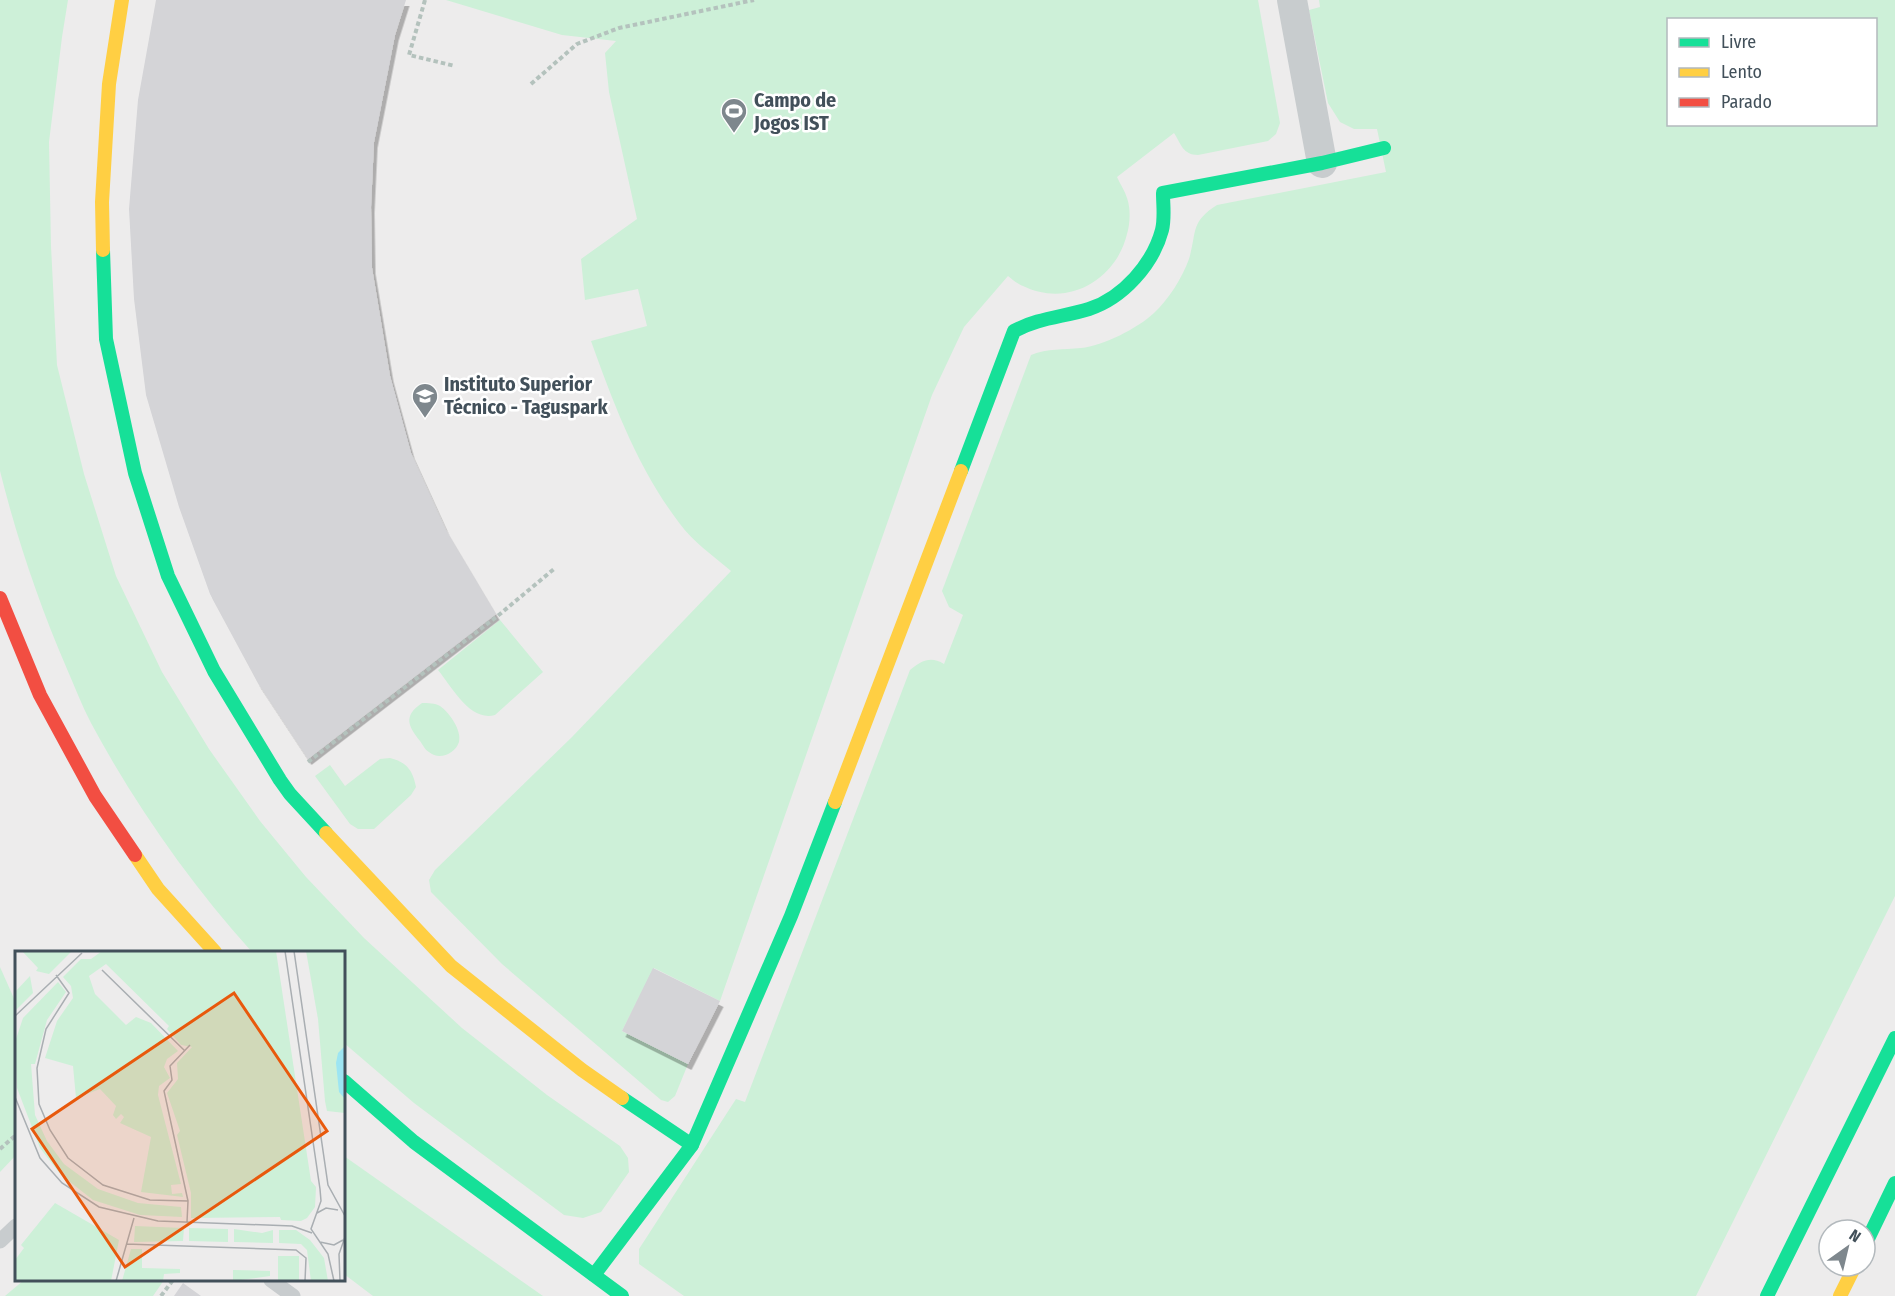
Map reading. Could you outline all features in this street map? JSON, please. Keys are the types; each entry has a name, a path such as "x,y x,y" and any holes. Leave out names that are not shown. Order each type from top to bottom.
{"street":[{"path":"122,0 109,84 102,202 106,339 135,473 168,576 214,671 280,780 291,794 361,872 451,966 582,1070 692,1145"},
{"path":"1292,0 1322,163"},
{"path":"594,1275 692,1145 791,916 1014,331 1036,320 1063,312 1091,308 1119,293 1147,264 1151,256 1162,230 1163,193 1322,163 1384,148"},
{"path":"0,598 40,695 95,796 159,888 214,951"},
{"path":"1767,1296 1895,1038"},
{"path":"345,1082 414,1143 622,1296"},
{"path":"1877,1220 1895,1183"},
{"path":"1840,1296 1849,1278"}],"lane":[{"path":"0,1241 15,1227"},
{"path":"272,1281 293,1296"}],"path":[{"path":"425,0 409,55 455,66"},
{"path":"531,84 577,44 619,28 753,0"},
{"path":"321,754 501,614 554,569"},
{"path":"0,1149 15,1136"},
{"path":"161,1296 172,1281"}],"green space":[{"path":"0,0 68,0 49,142 57,365 84,474 116,576 162,672 209,749 260,821 306,877 364,938 462,1028 547,1095 620,1146 628,1158 629,1172 601,1212 583,1218 564,1215 414,1103 345,1044 345,951 251,951 207,899 185,871 126,784 88,717 38,596 0,471"},
{"path":"446,0 1258,0 1280,123 1276,134 1268,141 1193,155 1186,151 1174,133 1117,177 1128,202 1129,226 1121,250 1112,265 1101,276 1088,286 1057,294 1040,292 1023,286 1008,276 964,327 932,395 720,1001 654,968 622,1031 688,1064 675,1096 668,1102 661,1100 502,964 431,892 429,880 435,870 572,737 731,571 697,543 665,503 628,436 591,341 647,326 638,289 585,300 581,259 637,219 609,92 605,53 616,41 562,35"},
{"path":"1319,0 1895,0 1895,896 1696,1296 684,1296 639,1264 639,1249 736,1099 745,1102 910,670 927,660 935,660 944,664 963,615 949,607 942,591 1031,355 1050,350 1090,347 1120,335 1147,319 1175,288 1189,259 1198,222 1217,205 1386,172 1377,129 1354,129 1340,122 1328,103 1309,10 1320,7"},
{"path":"500,620 543,672 495,715 486,716 462,702 438,670"},
{"path":"422,703 440,706 454,722 459,733 459,742 450,753 442,756 433,755 425,749 410,726 412,712"},
{"path":"390,758 401,762 408,768 416,787 411,795 374,829 358,829 350,824 315,776 330,765 345,786 380,759"},
{"path":"0,967 15,1001 15,1156 0,1172"},
{"path":"345,1157 543,1296 373,1296 345,1275"},
{"path":"23,1281 163,1281 153,1296 5,1296"}],"building":[{"path":"156,0 406,0 395,35 374,142 371,207 372,268 390,376 411,453 446,530 496,614 308,759 258,683 210,594 179,507 146,395 134,299 129,209 138,100"},
{"path":"653,968 720,1001 688,1064 622,1031"},
{"path":"183,1283 201,1296 174,1296"}],"traffic: fast":[{"path":"961,471 1014,331 1041,320 1102,304 1125,288 1144,267 1158,243 1163,221 1163,193 1322,163 1384,148"},
{"path":"103,250 106,339 135,473 168,576 214,671 280,780 326,833"},
{"path":"692,1145 791,916 835,802"},
{"path":"1767,1296 1895,1038"},
{"path":"345,1082 414,1142 622,1296"},
{"path":"594,1275 692,1145 622,1098"},
{"path":"1877,1220 1895,1183"}],"traffic: slow":[{"path":"103,250 102,202 109,84 122,0"},
{"path":"835,802 961,471"},
{"path":"326,833 451,966 582,1070 622,1098"},
{"path":"135,855 158,889 214,951"},
{"path":"1840,1296 1849,1278"}],"traffic: jam":[{"path":"0,598 40,695 95,796 135,855"}],"place":[{"name":"Campo de Jogos IST","path":"734,134"},
{"name":"Instituto Superior Técnico - Taguspark","path":"425,419"}]}
